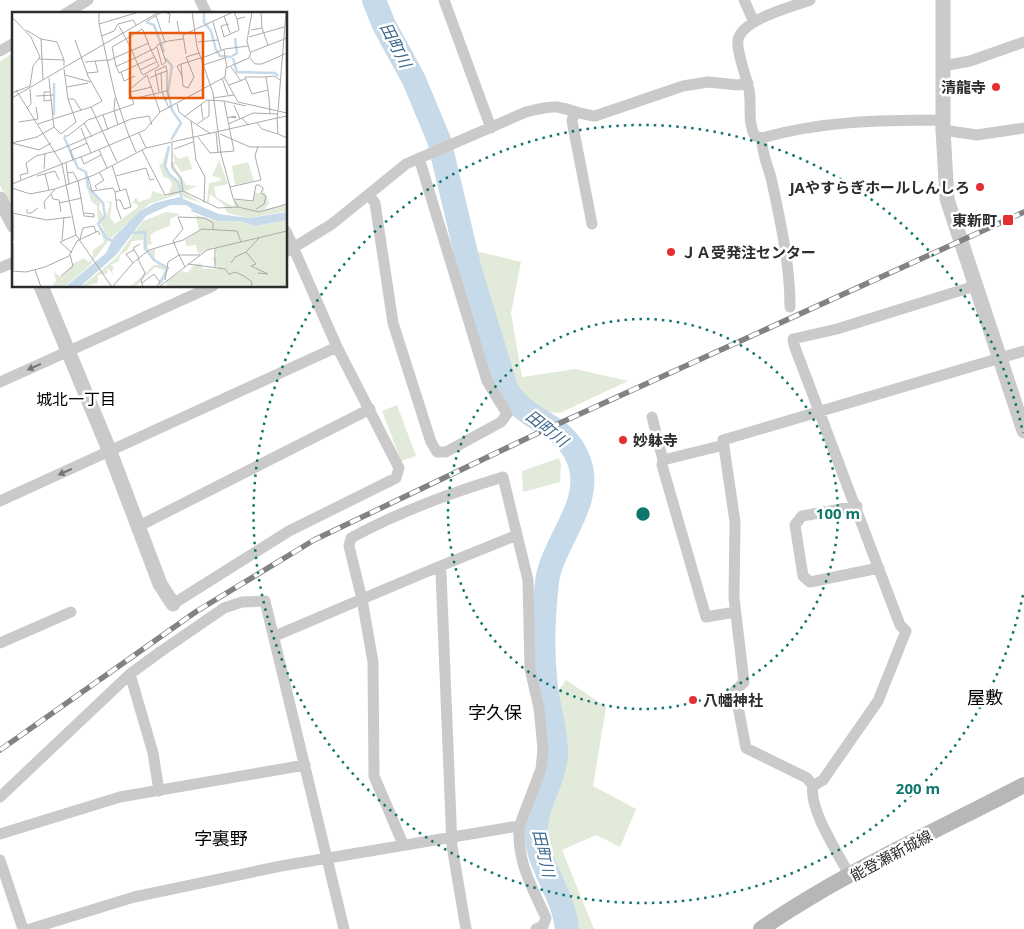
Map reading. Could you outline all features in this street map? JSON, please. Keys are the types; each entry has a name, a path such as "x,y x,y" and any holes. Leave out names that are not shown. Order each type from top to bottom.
{"main road":[{"name":"能登瀬新城線","path":"761,929 788,910 850,876 1024,785"}],"street":[{"path":"67,12 88,0"},
{"path":"200,0 206,12"},
{"path":"444,0 491,128"},
{"path":"744,0 754,22"},
{"path":"810,0 754,22 744,28 738,41 748,83 752,130 755,136 762,138 796,128 860,122 942,125 977,135 1024,128"},
{"path":"943,0 942,125 947,199 1024,431"},
{"path":"943,66 970,61 1024,42"},
{"path":"0,51 12,44"},
{"path":"42,288 110,452 165,594 173,604 289,531 396,478 398,468 290,250 332,224 406,164 526,112 546,107 558,107 595,116 683,86 708,82 738,85 748,83"},
{"path":"574,112 572,121 592,224"},
{"path":"762,138 761,145 786,253 790,278 790,307"},
{"path":"369,195 374,203 393,323 399,348 431,442 437,452 446,452 501,422 507,414 487,381 424,156"},
{"path":"0,199 12,222"},
{"path":"0,268 12,263"},
{"path":"850,876 811,794 813,786 823,780 878,701 906,632 900,625 793,338 837,329 975,286"},
{"path":"0,382 209,288"},
{"path":"0,501 338,347"},
{"path":"813,786 807,778 746,748 735,691 744,682 735,612 734,522 723,440 1024,351"},
{"path":"139,526 370,409"},
{"path":"652,416 663,460 662,465 706,617 735,612"},
{"path":"663,460 724,445"},
{"path":"403,844 374,776 372,662 362,599 348,546 351,538 382,521 437,497 503,477 528,580 530,669 539,708 543,749 540,769 519,827 519,854 524,870 546,918 543,926 536,929"},
{"path":"857,506 802,516 795,525 802,576 810,582 879,568"},
{"path":"275,636 517,535"},
{"path":"438,567 441,573 452,836 466,929"},
{"path":"0,796 130,674 224,608 242,602 265,601 275,636 344,929"},
{"path":"0,644 71,612"},
{"path":"130,674 153,753 159,791"},
{"path":"0,834 120,797 305,765"},
{"path":"30,929 134,897 403,844 519,827"},
{"path":"0,860 23,929"}],"green space":[{"path":"12,54 12,210 0,185 0,61"},
{"path":"472,250 521,262 511,313 522,377 576,369 628,381 560,413 546,412 524,401 511,377"},
{"path":"397,405 416,456 401,461 382,411"},
{"path":"559,458 561,464 560,482 523,492 522,471"},
{"path":"566,680 606,707 593,786 636,809 620,847 596,835 562,850 594,929 573,929 544,847 543,826 545,816 564,761 566,744 556,694"}],"waterway":[{"name":"田町川","path":"374,0 384,25 414,80 439,140 470,270 507,391 527,412 568,441 579,461 582,477 581,492 571,522 550,567 547,582 544,662 556,752 555,763 536,825 538,848 561,905 567,929"}],"railway":[{"path":"0,750 197,611 314,540 538,433 1024,212"}],"place":[{"name":"清龍寺","path":"996,87"},
{"name":"JAやすらぎホールしんしろ","path":"980,187"},
{"name":"東新町","path":"1008,220"},
{"name":"ＪＡ受発注センター","path":"671,252"},
{"name":"妙躰寺","path":"623,440"},
{"name":"八幡神社","path":"693,700"}],"district":[{"name":"城北一丁目","path":"76,399"},
{"name":"屋敷","path":"985,697"},
{"name":"字久保","path":"495,712"},
{"name":"字裏野","path":"221,838"}]}
